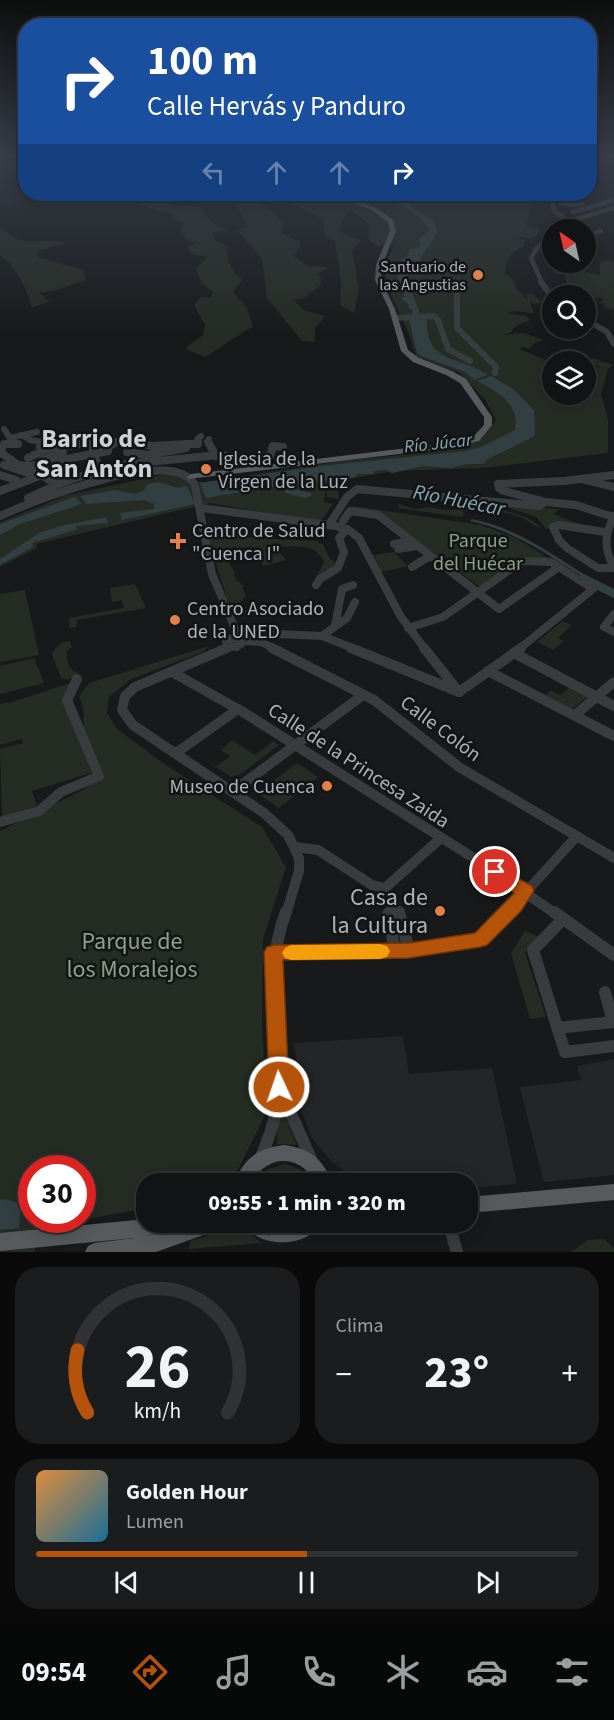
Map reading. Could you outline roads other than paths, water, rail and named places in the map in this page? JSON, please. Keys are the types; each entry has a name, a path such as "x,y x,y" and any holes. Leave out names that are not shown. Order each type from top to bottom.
{"main road":[{"path":"192,478 463,443 479,436 489,421 463,381 416,360 406,353 395,318 378,284 377,274 392,235 393,224 384,216"},
{"path":"247,1173 260,1159 270,1154 288,1152 299,1155 320,1173"},
{"path":"478,1204 614,1192"},
{"path":"0,1242 136,1229"},
{"path":"94,1252 154,1244 186,1233"},
{"path":"273,1233 284,1235 294,1233"}],"street":[{"path":"578,219 583,216"},
{"path":"596,233 601,231"},
{"path":"540,245 531,256 543,285"},
{"path":"457,294 457,328 496,367 495,374"},
{"path":"395,318 432,316 438,320 448,349 470,361"},
{"path":"596,326 607,332 614,344"},
{"path":"2,426 10,438 37,432"},
{"path":"21,435 64,463"},
{"path":"200,457 197,439 201,436"},
{"path":"209,439 208,443 213,446 216,456"},
{"path":"3,476 16,468 46,462 64,463 93,454 111,454 108,447 118,441 152,446 187,441 198,444"},
{"path":"118,441 130,452 147,455 186,448 187,441"},
{"path":"170,447 187,441"},
{"path":"0,508 21,502 64,463 71,448 93,442 93,454 102,472"},
{"path":"16,468 1,454 4,444 18,444"},
{"path":"28,458 102,472 200,457 246,459 270,456 273,446 283,447"},
{"path":"126,467 130,452"},
{"path":"259,457 268,460"},
{"path":"3,465 28,472 46,462 64,463"},
{"path":"0,491 18,482 46,462 64,463"},
{"path":"126,467 142,474"},
{"path":"0,516 67,488 142,474 176,471 192,478 200,506 204,537 216,588 240,640"},
{"path":"605,532 559,525 553,527 559,540 567,548 598,568 614,568 605,552 605,532 614,517 581,506 546,502 502,490 498,485 502,482 567,480 614,475"},
{"path":"3,476 18,482"},
{"path":"580,478 614,487"},
{"path":"0,486 18,482"},
{"path":"331,523 348,495 359,489 534,506 546,502"},
{"path":"579,495 581,506"},
{"path":"200,506 331,523 359,538 408,628 459,692"},
{"path":"343,521 350,511 378,515 499,609 559,567"},
{"path":"557,520 580,528"},
{"path":"316,585 320,579 338,568 344,552 339,538 347,530"},
{"path":"396,546 413,544"},
{"path":"412,567 430,556"},
{"path":"408,628 443,617 522,561 551,562 593,589 514,653 459,692"},
{"path":"335,626 342,589 353,585"},
{"path":"322,636 346,621 354,611 355,602"},
{"path":"614,614 604,627 614,632"},
{"path":"229,643 232,622"},
{"path":"260,1159 272,1130 279,1087 274,952 299,873 299,860 295,847 279,825 130,722 123,714 120,704 122,698 130,690 229,643 278,634 322,636 459,692"},
{"name":"Calle Colón","path":"240,640 261,642 363,695 387,710 453,763 614,858"},
{"path":"514,653 614,706"},
{"path":"488,671 614,736"},
{"name":"Calle de la Princesa Zaida","path":"172,672 238,709 525,891 614,955"},
{"path":"0,822 39,811 61,792 99,776 67,700 77,679"},
{"path":"575,715 614,682"},
{"path":"232,792 363,695"},
{"path":"176,753 238,709"},
{"path":"274,952 395,951 452,946 480,940 577,836"},
{"path":"295,847 318,850 372,885 385,888 441,838"},
{"path":"395,951 388,914 393,908 398,910 400,915 409,950"},
{"path":"563,920 533,950 565,1052 614,1046"},
{"path":"557,1028 614,1022 609,996"},
{"path":"279,1087 322,1173"},
{"path":"451,1233 457,1252"}],"waterway":[{"name":"Río Huécar","path":"275,477 290,491 306,495"},
{"name":"Río Huécar","path":"584,578 614,594"}],"place":[{"name":"Santuario de las Angustias","path":"478,275"},
{"name":"Iglesia de la Virgen de la Luz","path":"206,469"},
{"name":"Centro de Salud \"Cuenca I\"","path":"178,541"},
{"name":"Centro Asociado de la UNED","path":"175,620"},
{"name":"Museo de Cuenca","path":"327,786"},
{"name":"Casa de la Cultura","path":"440,911"}],"district":[{"name":"Barrio de San Antón","path":"94,453"}],"water label":[{"name":"Río Júcar","path":"438,443"}],"park label":[{"name":"Parque del Huécar","path":"478,552"},
{"name":"Parque de los Moralejos","path":"132,955"}]}
